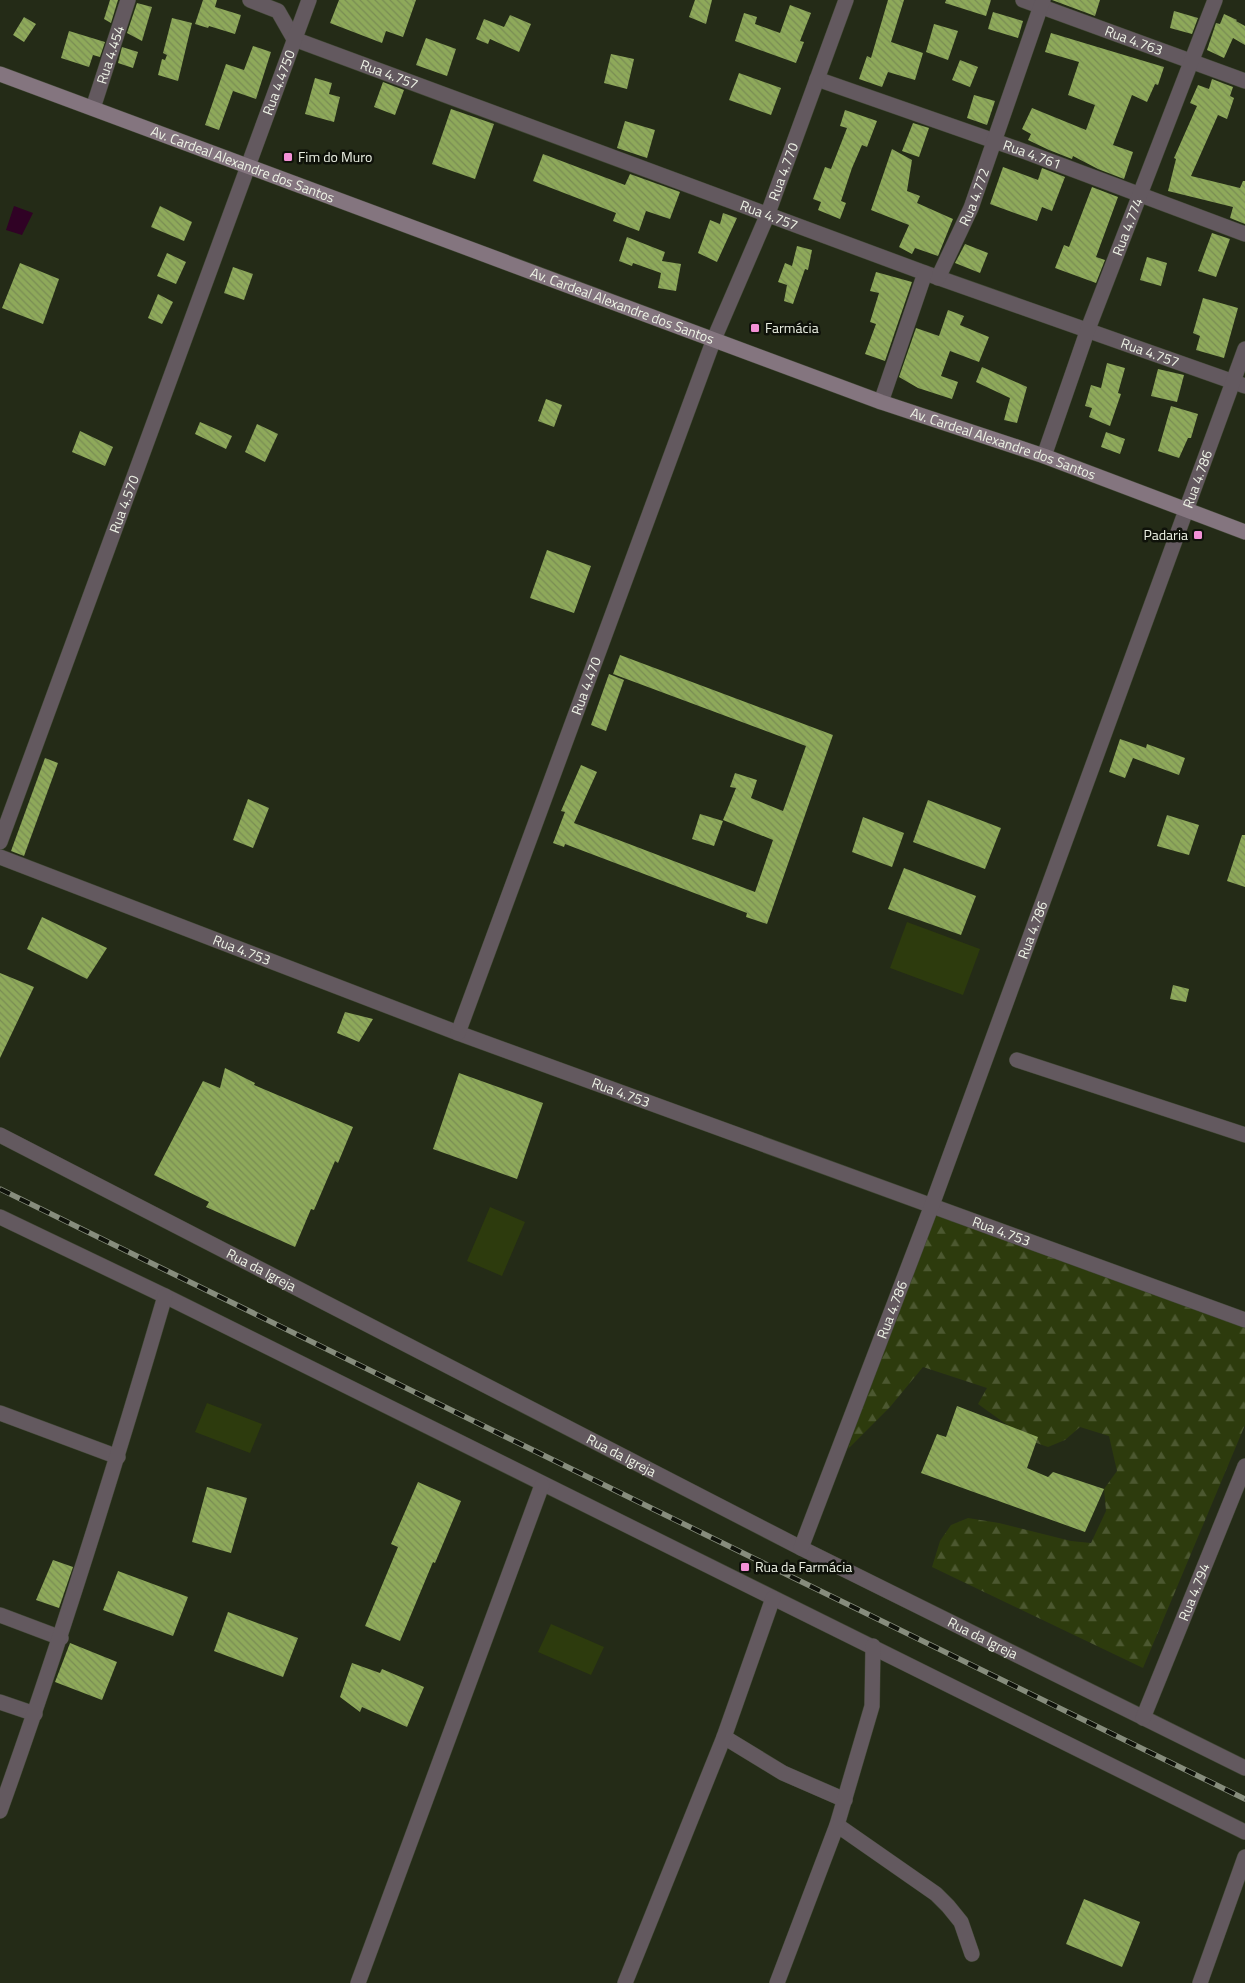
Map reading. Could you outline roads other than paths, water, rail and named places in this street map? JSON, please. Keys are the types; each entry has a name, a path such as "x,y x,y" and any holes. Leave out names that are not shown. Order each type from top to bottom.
{"main road":[{"name":"Av. Cardeal Alexandre dos Santos","path":"0,74 881,402 1044,456 1245,532"}],"street":[{"name":"Rua 4.454","path":"93,108 128,0"},
{"path":"250,0 278,11 294,39"},
{"name":"Rua 4.4750","path":"250,166 309,0"},
{"name":"Rua 4.770","path":"714,339 767,216 846,0"},
{"name":"Rua 4.763","path":"1022,0 1042,3 1191,62 1245,81"},
{"name":"Rua 4.774","path":"1044,456 1088,329 1215,0"},
{"name":"Rua 4.772","path":"881,402 931,276 971,208 1042,3"},
{"name":"Rua 4.757","path":"294,39 931,276 1088,329 1238,384"},
{"name":"Rua 4.761","path":"817,79 994,140 1245,234"},
{"name":"Rua 4.570","path":"0,842 250,166"},
{"name":"Rua 4.470","path":"458,1032 714,339"},
{"name":"Rua 4.786","path":"801,1548 932,1205 1186,509 1238,384 1245,349"},
{"name":"Rua 4.753","path":"0,857 458,1032 1245,1320"},
{"path":"1017,1060 1245,1135"},
{"name":"Rua da Igreja","path":"0,1135 801,1548 1245,1768"},
{"path":"0,1217 165,1296 1245,1832"},
{"path":"0,1811 61,1638 118,1457 165,1296"},
{"path":"0,1413 118,1457"},
{"name":"Rua 4.794","path":"1143,1718 1245,1466"},
{"path":"358,1983 542,1484"},
{"path":"625,1983 724,1737 773,1598"},
{"path":"0,1615 61,1638"},
{"path":"776,1983 845,1800 872,1706 873,1646"},
{"path":"0,1702 35,1714"},
{"path":"724,1737 783,1773 845,1800"},
{"path":"837,1825 942,1900 960,1922 972,1954"},
{"path":"1200,1983 1245,1857"}],"railway":[{"path":"0,1189 1245,1799"}],"place":[{"name":"Fim do Muro","path":"288,157"},
{"name":"Farmácia","path":"755,328"},
{"name":"Padaria","path":"1198,535"},
{"name":"Rua da Farmácia","path":"745,1567"}]}
